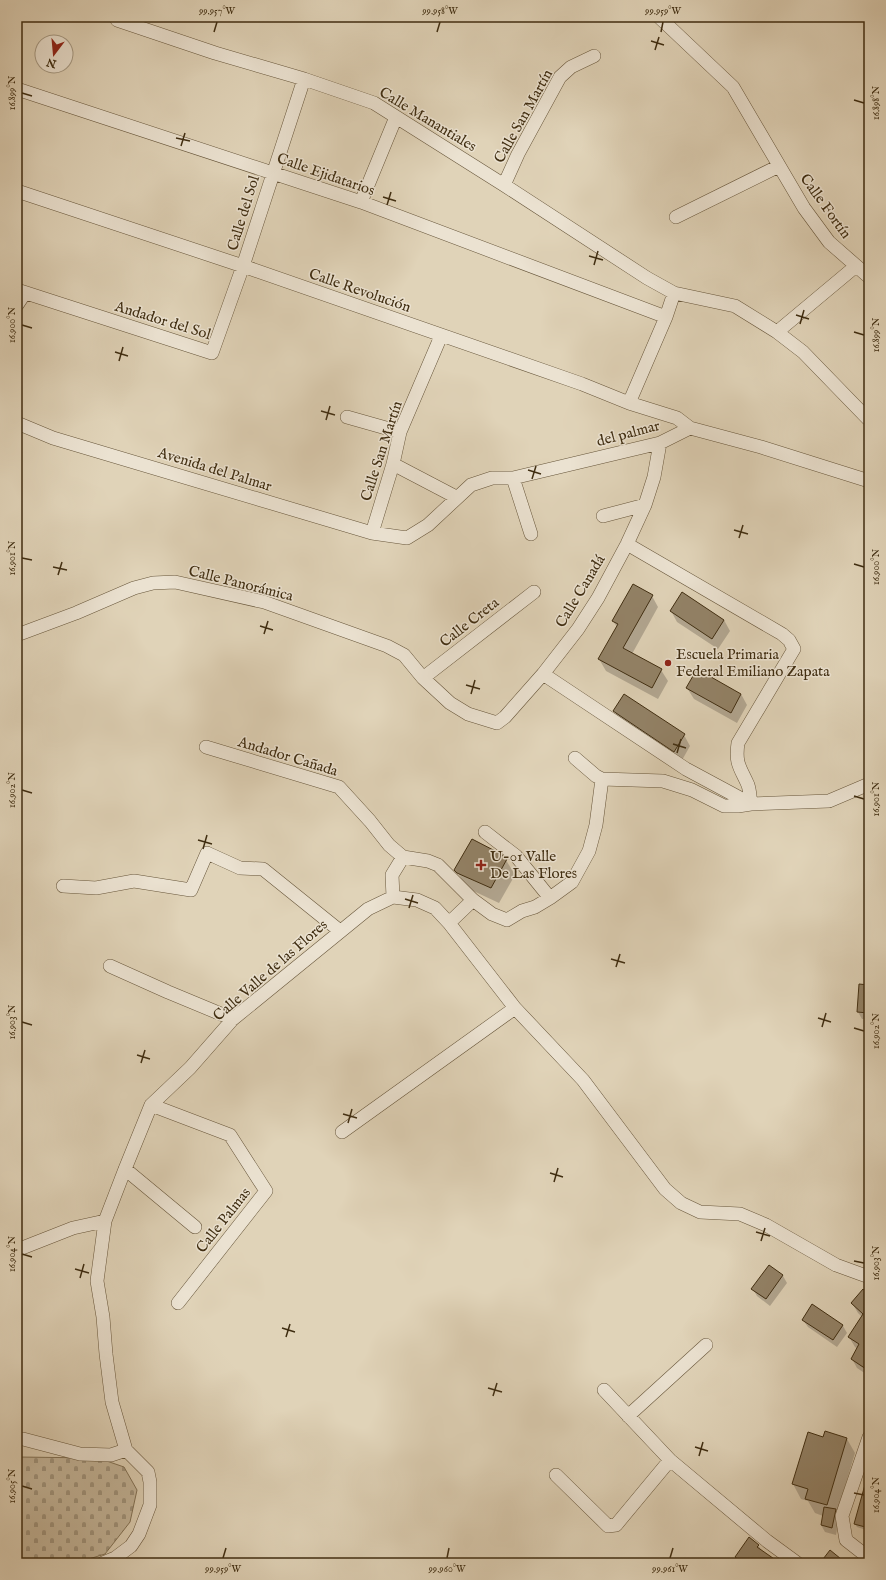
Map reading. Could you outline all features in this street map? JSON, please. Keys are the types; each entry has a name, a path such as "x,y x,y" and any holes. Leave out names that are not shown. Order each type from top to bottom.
{"street":[{"name":"Calle Fortín","path":"660,17 733,87 804,208 829,242 869,277"},
{"name":"Calle Manantiales","path":"117,20 215,53 304,78 374,103 647,278 674,293 735,306 777,332 803,352 868,419"},
{"name":"Calle San Martín","path":"504,185 518,154 560,77 571,67 594,56"},
{"name":"Calle del Sol","path":"243,266 304,78"},
{"name":"Calle Ejidatarios","path":"17,89 361,202 666,317"},
{"path":"361,202 396,117"},
{"path":"676,217 779,166"},
{"name":"Calle Revolución","path":"17,191 243,266 582,384 629,403 677,418 690,428"},
{"name":"Andador del Sol","path":"21,292 212,353 243,266"},
{"path":"777,332 856,266"},
{"path":"17,305 21,292"},
{"path":"629,403 666,317 674,293"},
{"name":"Calle San Martín","path":"372,532 394,464 400,432 442,336"},
{"path":"347,417 400,432"},
{"name":"Avenida del Palmar","path":"17,423 53,438 372,532 408,538"},
{"path":"690,428 761,447 869,481"},
{"name":"del palmar","path":"408,538 428,525 456,497 471,485 492,478 513,478 660,443 690,428"},
{"name":"Calle Canadá","path":"483,719 497,723 505,717 543,674 578,630 598,598 627,544 645,505 654,477 660,443"},
{"path":"394,464 456,497"},
{"path":"513,478 531,534"},
{"path":"603,516 645,505"},
{"path":"627,544 782,634 789,640 794,649 738,743 736,756 739,769 749,787 751,804"},
{"name":"Calle Panorámica","path":"17,635 76,613 134,588 153,583 174,582 264,602 387,646 404,655 423,678 450,703 468,714 483,719"},
{"name":"Calle Creta","path":"423,678 534,592"},
{"path":"543,674 686,769 751,804"},
{"name":"Andador Cañada","path":"206,747 339,787 370,821 389,845 403,857"},
{"path":"576,758 596,776 602,779 663,782 692,790 724,806 828,801 869,784"},
{"path":"602,779 596,825 589,851 572,882 535,907 522,911 507,920 492,914 473,900 438,865 428,861 403,857 392,874 393,897 417,900 435,908 449,923 515,1008 583,1080 665,1189 681,1203 700,1212 740,1214 766,1225 836,1265 869,1277"},
{"path":"485,832 516,856 550,898"},
{"path":"63,886 96,888 134,881 192,890 207,853 240,868 263,869 340,931"},
{"name":"Calle Valle de las Flores","path":"103,1563 115,1558 131,1546 139,1534 150,1505 150,1482 148,1472 126,1450 112,1402 98,1280 105,1221 124,1169 151,1105 190,1068 233,1019 368,909 393,897"},
{"path":"449,923 473,900"},
{"path":"110,966 233,1019"},
{"path":"342,1132 515,1008"},
{"name":"Calle Palmas","path":"151,1105 230,1135 266,1191 178,1302"},
{"path":"124,1169 195,1227"},
{"path":"17,1250 73,1228 105,1221"},
{"path":"628,1416 706,1346"},
{"path":"604,1390 670,1460 767,1541 797,1563"},
{"path":"869,1437 842,1516 846,1540 869,1558"},
{"path":"17,1439 23,1439 80,1454 111,1455 126,1450"},
{"path":"556,1475 608,1526 616,1525 670,1460"}],"green space":[{"path":"17,1457 98,1458 124,1467 137,1490 130,1522 105,1554 76,1563 17,1563"}],"building":[{"path":"633,584 653,595 623,648 662,669 652,688 598,659 618,624 612,621"},
{"path":"682,592 724,620 712,639 670,611"},
{"path":"697,669 741,694 731,713 686,688"},
{"path":"624,694 685,734 674,752 613,711"},
{"name":"U-01 Valle De Las Flores","path":"472,839 501,854 507,859 491,888 457,873 454,870"},
{"path":"859,984 869,985 869,1013 857,1012"},
{"path":"769,1265 783,1275 766,1299 751,1289"},
{"path":"863,1289 869,1294 869,1371 851,1359 859,1344 848,1337 863,1314 851,1303"},
{"path":"812,1304 843,1325 833,1340 802,1320"},
{"path":"825,1431 847,1438 827,1505 805,1499 808,1489 792,1484 808,1432 823,1437"},
{"path":"866,1481 869,1482 869,1528 854,1524"},
{"path":"824,1507 836,1509 832,1528 821,1525"},
{"path":"749,1537 759,1545 757,1547 780,1563 743,1563 735,1557"},
{"path":"830,1550 846,1563 820,1563"}],"place":[{"name":"Escuela Primaria Federal Emiliano Zapata","path":"668,663"},
{"name":"U-01 Valle De Las Flores","path":"481,865"}]}
